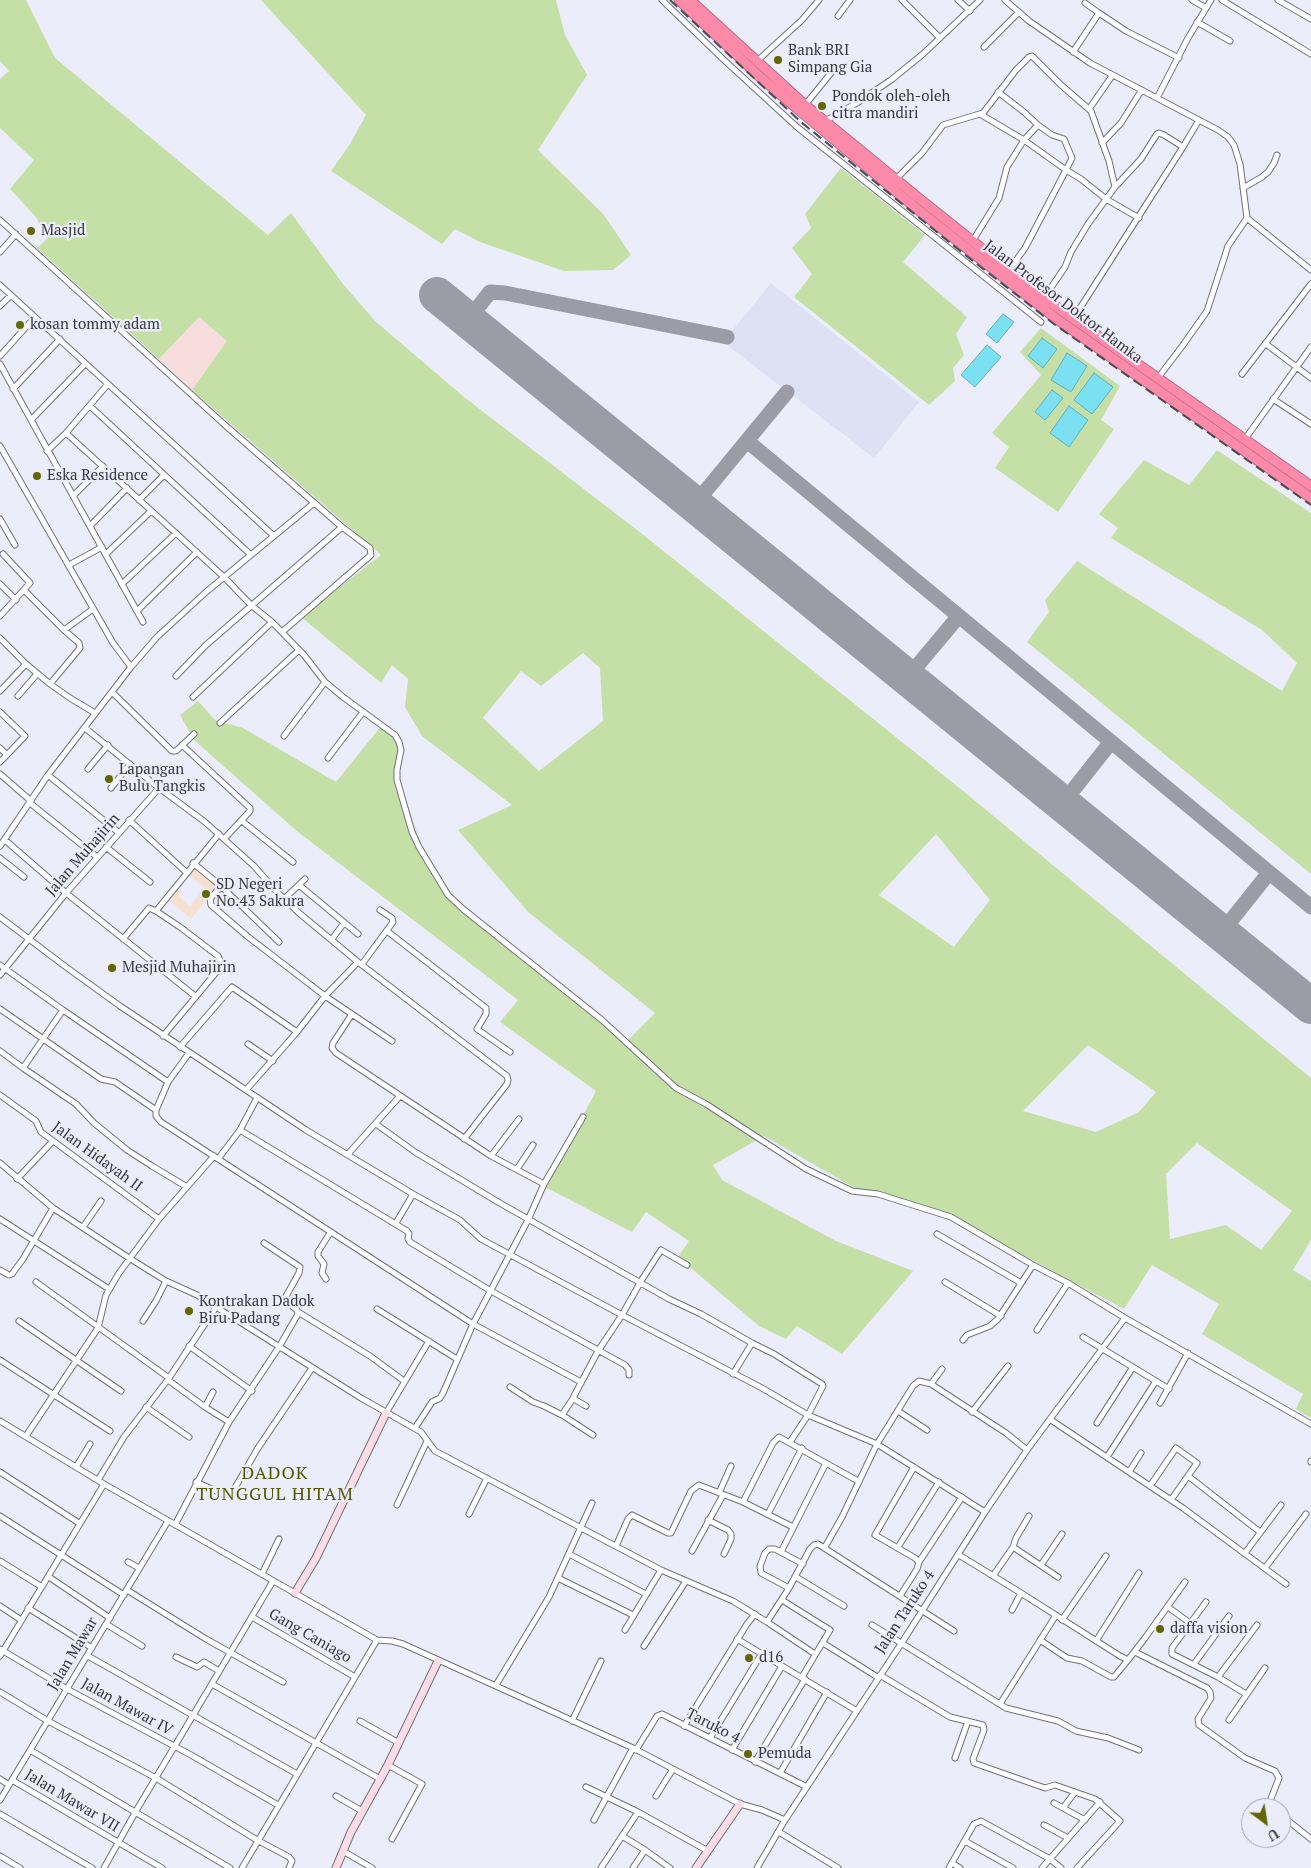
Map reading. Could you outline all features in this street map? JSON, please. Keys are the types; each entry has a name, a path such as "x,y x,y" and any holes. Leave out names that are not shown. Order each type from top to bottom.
{"highway":[{"path":"685,1 895,180 919,205"},
{"path":"685,1 761,78 806,117 919,205"},
{"name":"Jalan Profesor Doktor Hamka","path":"919,205 1009,270 1105,346 1197,412"},
{"name":"Jalan Profesor Doktor Hamka","path":"919,205 1054,316 1158,378 1197,412"},
{"path":"1197,412 1244,440 1310,492"},
{"path":"1197,412 1293,479"}],"street":[{"path":"662,0 797,127 1041,322"},
{"path":"756,62 802,20 819,0"},
{"path":"838,16 850,0"},
{"path":"902,0 940,38"},
{"path":"958,0 970,11"},
{"path":"825,121 877,90 923,54 980,0"},
{"path":"1005,0 1072,52 1112,76 1218,130 1232,141 1240,164 1247,218 1228,246 1206,311 1158,378"},
{"path":"1192,0 1206,8"},
{"path":"1158,98 1197,22 1211,0"},
{"path":"1222,0 1311,54"},
{"path":"1278,0 1311,19"},
{"path":"1085,3 1126,31 1178,58"},
{"path":"984,47 1019,12"},
{"path":"1072,52 1099,13"},
{"path":"1197,22 1230,41"},
{"path":"895,180 922,153 943,124 980,114 1016,70 1028,57 1032,56 1089,109 1109,161 1115,187"},
{"path":"805,104 832,73"},
{"path":"1089,109 1112,76"},
{"path":"1102,143 1121,123 1141,91"},
{"path":"998,92 1052,135 1064,138 1072,160 1025,248 1009,270"},
{"path":"980,114 1024,140 1066,170 1081,178 1106,199 1139,218"},
{"path":"797,127 806,117"},
{"path":"1073,319 1139,218 1199,120"},
{"path":"972,242 999,198 1007,167 1024,140 1038,125"},
{"path":"1044,298 1065,267 1071,252 1088,224 1115,187 1141,160 1156,134 1164,134 1183,147"},
{"path":"1243,188 1268,172 1274,163 1276,155"},
{"path":"1247,218 1311,270"},
{"path":"0,220 226,426 342,527 370,548 371,555 282,632"},
{"path":"0,252 16,234"},
{"path":"1242,374 1311,284"},
{"path":"0,285 274,536"},
{"path":"0,306 11,295"},
{"path":"0,356 35,316"},
{"path":"13,389 60,339"},
{"path":"1266,344 1311,378"},
{"path":"1244,440 1311,347"},
{"path":"0,364 47,451 91,525 143,622"},
{"path":"31,420 85,364"},
{"path":"47,451 66,433 108,384"},
{"path":"1273,398 1311,424"},
{"path":"90,406 251,555"},
{"path":"66,433 224,577 251,605 272,622 299,650 325,682 392,732 399,742 400,750 396,775 410,826 419,847 448,895 462,909 602,1020 670,1083 706,1104 806,1170 852,1191 878,1194 951,1217 1311,1424"},
{"path":"0,446 2,453 93,609 118,651 131,667"},
{"path":"74,496 102,466"},
{"path":"139,500 164,475"},
{"path":"91,525 127,488"},
{"path":"0,846 48,775 131,667 157,637 185,610 314,503"},
{"path":"106,554 151,511"},
{"path":"0,519 15,545"},
{"path":"176,676 206,645 342,527"},
{"path":"122,584 176,533"},
{"path":"69,565 102,547"},
{"path":"137,611 197,552"},
{"path":"0,616 30,584 3,554"},
{"path":"0,584 16,600"},
{"path":"25,591 79,643 80,648 50,684"},
{"path":"64,630 93,609"},
{"path":"193,697 272,622"},
{"path":"0,638 37,674 70,698 96,713"},
{"path":"220,723 299,650"},
{"path":"0,691 26,664"},
{"path":"18,696 37,674"},
{"path":"284,736 325,682"},
{"path":"112,692 172,751 175,752 194,734"},
{"path":"0,712 25,736 0,762"},
{"path":"328,758 363,712"},
{"path":"85,728 159,788 190,809 219,834 254,866 299,913 332,938 360,963 508,1077 507,1084 464,1139"},
{"path":"88,769 108,745"},
{"path":"182,745 250,808 242,821 224,839"},
{"path":"0,748 7,755"},
{"path":"112,788 130,764"},
{"path":"0,774 97,857"},
{"path":"48,775 118,832"},
{"name":"Jalan Muhajirin","path":"0,975 2,967 118,832 159,788"},
{"path":"129,820 186,872"},
{"path":"242,821 293,862"},
{"path":"156,910 193,863 219,834"},
{"path":"5,840 66,893 195,996"},
{"path":"106,847 150,882"},
{"path":"0,858 24,877"},
{"path":"193,863 221,886 279,942"},
{"path":"284,899 305,879"},
{"path":"299,885 358,934"},
{"path":"221,886 210,899 211,905 247,936 325,996 392,1041"},
{"path":"123,939 148,908 156,910 180,926 221,960 219,969 163,1036"},
{"path":"246,1090 273,1061 325,996 360,963 387,931 393,920 380,910"},
{"path":"0,917 163,1036 306,1130 460,1220 481,1238 509,1255 762,1388 808,1415 877,1444 985,1512"},
{"path":"332,938 344,923"},
{"path":"387,931 486,1008 486,1014 477,1029 510,1052"},
{"path":"2,967 168,1082"},
{"path":"180,1047 232,986 297,1032"},
{"path":"0,1009 101,1079 115,1082 156,1110"},
{"path":"23,1068 64,1010"},
{"path":"352,1014 333,1043 334,1050 490,1156 544,1184"},
{"path":"248,1044 273,1061"},
{"path":"0,1051 76,1104 94,1123 140,1158 187,1187"},
{"path":"189,1052 168,1082 156,1110 156,1116 161,1122 472,1324 581,1382"},
{"name":"Jalan Hidayah II","path":"0,1095 36,1121 40,1131 159,1218"},
{"path":"348,1154 400,1096"},
{"path":"26,1436 98,1328 102,1307 109,1289 129,1258 159,1218 240,1130 257,1098"},
{"path":"414,1428 432,1402 440,1398 443,1393 472,1324 528,1220 544,1184 584,1117"},
{"path":"490,1156 519,1119"},
{"path":"376,1124 424,1158 528,1220 641,1281 675,1302 774,1354 823,1385 808,1415 790,1442"},
{"path":"240,1130 396,1223 409,1232 408,1239 410,1242 491,1291 626,1366 629,1370 629,1375"},
{"path":"17,1179 53,1141"},
{"path":"516,1169 533,1146"},
{"path":"0,1163 53,1208 166,1281 185,1289 216,1307 312,1368 424,1434 435,1451 661,1570 733,1601 815,1654"},
{"path":"396,1223 413,1194"},
{"path":"82,1227 100,1202"},
{"path":"0,1270 9,1276 11,1275 23,1259 53,1208"},
{"path":"0,1219 109,1289"},
{"path":"326,1279 322,1273 324,1264 318,1256 318,1252 330,1233"},
{"path":"937,1234 1021,1282"},
{"path":"106,1243 111,1237"},
{"path":"264,1242 300,1267 299,1273 285,1298 286,1302 298,1312 370,1356 404,1381"},
{"path":"562,1415 574,1397 598,1351 663,1249 686,1265"},
{"path":"963,1340 967,1335 990,1326 1001,1316 1033,1265"},
{"path":"143,1321 156,1302 166,1281"},
{"path":"36,1282 205,1408 229,1422"},
{"path":"945,1282 1001,1316"},
{"path":"1037,1330 1068,1283"},
{"path":"98,1480 124,1437 168,1379 216,1307"},
{"path":"377,1309 457,1358"},
{"path":"175,1525 229,1422 252,1391 280,1347 298,1312"},
{"name":"Jalan Taruko 4","path":"757,1868 785,1820 959,1555 985,1512 1027,1450 1125,1318"},
{"path":"19,1321 121,1391"},
{"path":"1083,1337 1169,1389"},
{"path":"295,1594 316,1558 386,1412 429,1341"},
{"path":"733,1374 752,1343"},
{"path":"189,1346 252,1391"},
{"path":"1160,1403 1188,1353"},
{"path":"0,1360 110,1431"},
{"path":"972,1412 1008,1366"},
{"path":"1097,1423 1133,1367"},
{"path":"196,1482 223,1494 229,1495 232,1493 258,1448 312,1368"},
{"path":"931,1384 942,1369"},
{"path":"825,1547 842,1517 877,1444 917,1382 922,1380 931,1384 1006,1433 1027,1450"},
{"path":"1107,1457 1156,1381"},
{"path":"510,1387 533,1402 562,1415 593,1435"},
{"path":"205,1408 213,1392"},
{"path":"574,1397 586,1406"},
{"path":"146,1407 189,1437"},
{"path":"898,1411 927,1430"},
{"path":"0,1420 104,1484 377,1640 403,1644 496,1685 634,1749 740,1804 762,1810 785,1820"},
{"path":"1050,1420 1171,1500 1286,1584"},
{"path":"743,1502 776,1439 780,1438 802,1448 858,1481"},
{"path":"397,1505 427,1441"},
{"path":"76,1467 90,1444"},
{"path":"768,1514 802,1448"},
{"path":"1150,1486 1176,1448 1197,1463 1171,1500"},
{"path":"1129,1472 1141,1453"},
{"path":"781,1552 826,1463"},
{"path":"692,1551 721,1494 731,1466"},
{"path":"914,1467 875,1535 916,1558 918,1562"},
{"path":"0,1472 79,1523"},
{"path":"1188,1476 1260,1532"},
{"path":"469,1514 487,1478"},
{"path":"898,1547 939,1482"},
{"path":"1,1652 42,1588 79,1523 104,1484"},
{"path":"616,1546 630,1516 634,1515 670,1533 691,1491 696,1486 701,1485 743,1502 794,1527"},
{"path":"900,1596 918,1569 918,1562 962,1497"},
{"path":"496,1685 558,1578 592,1503"},
{"path":"1245,1554 1281,1505"},
{"path":"1265,1568 1306,1514"},
{"path":"0,1516 61,1555 206,1640 283,1682"},
{"path":"993,1576 1014,1547 1016,1538 1028,1516"},
{"path":"708,1520 728,1530 731,1534 731,1539 724,1554"},
{"name":"Jalan Mawar","path":"0,1800 168,1521"},
{"path":"1041,1565 1062,1534"},
{"path":"262,1574 278,1539"},
{"path":"767,1622 782,1600 810,1549 814,1544 818,1544 954,1631"},
{"path":"1014,1547 1058,1577"},
{"path":"789,1588 764,1576 760,1571 766,1551 775,1549 803,1564"},
{"path":"569,1554 646,1594"},
{"path":"959,1555 1128,1660"},
{"path":"1062,1620 1106,1556"},
{"path":"0,1561 42,1588"},
{"path":"128,1562 139,1568"},
{"path":"625,1630 661,1570"},
{"path":"1096,1641 1139,1573"},
{"path":"49,1576 110,1618"},
{"path":"796,1576 844,1606"},
{"path":"558,1578 633,1615"},
{"path":"104,1868 273,1581"},
{"path":"644,1646 686,1581"},
{"path":"1040,1640 1067,1658 1082,1661 1114,1677 1168,1608 1185,1582"},
{"path":"1012,1610 1021,1593"},
{"path":"755,1762 830,1630 782,1600"},
{"path":"1206,1602 1172,1648 1172,1652 1174,1655 1194,1664 1246,1694"},
{"path":"0,1606 21,1620"},
{"path":"28,1608 92,1648"},
{"path":"1168,1608 1190,1623"},
{"path":"684,1726 755,1614"},
{"name":"Gang Caniago","path":"252,1616 355,1677"},
{"path":"1000,1704 1056,1616"},
{"path":"1194,1664 1229,1616"},
{"path":"106,1624 142,1646"},
{"path":"872,1625 1016,1712 1058,1721 1076,1731 1108,1738 1139,1750"},
{"path":"1218,1677 1257,1625"},
{"path":"738,1639 857,1711"},
{"path":"242,1868 377,1640"},
{"path":"823,1643 950,1717 982,1724 985,1728 973,1759 974,1763 1045,1788 1055,1785 1100,1802 1120,1821 1077,1868"},
{"name":"Jalan Mawar IV","path":"1,1652 174,1748 191,1755 278,1805"},
{"path":"1135,1652 1210,1692 1211,1698 1198,1719 1199,1725 1245,1758 1275,1771 1279,1778 1271,1798"},
{"path":"710,1738 762,1653"},
{"path":"88,1656 297,1774"},
{"path":"176,1657 196,1667 204,1662 219,1671"},
{"path":"572,1721 601,1660"},
{"path":"336,1868 362,1811 399,1743 438,1661"},
{"path":"732,1750 782,1666"},
{"path":"1229,1720 1265,1668"},
{"path":"212,1684 380,1779"},
{"path":"0,1692 48,1721 156,1778 290,1858 292,1863 289,1868"},
{"path":"780,1773 826,1692"},
{"name":"Taruko 4","path":"634,1749 658,1716 662,1714 807,1787"},
{"path":"360,1721 399,1743"},
{"path":"954,1758 968,1722"},
{"path":"594,1820 634,1749"},
{"path":"30,1750 230,1868"},
{"path":"388,1764 422,1784 392,1839"},
{"path":"656,1796 673,1769"},
{"name":"Jalan Mawar VII","path":"0,1779 10,1782 162,1868"},
{"path":"586,1787 638,1812 708,1851"},
{"path":"1063,1808 1075,1792"},
{"path":"336,1796 362,1811"},
{"path":"1042,1868 1100,1802"},
{"path":"1054,1803 1085,1820"},
{"path":"696,1868 740,1804"},
{"path":"601,1868 638,1812"},
{"path":"0,1814 92,1868"},
{"path":"960,1868 950,1866 974,1824 981,1821 1050,1859 1061,1868"},
{"path":"1291,1823 1311,1839"},
{"path":"1044,1825 1068,1838"},
{"path":"779,1832 838,1868"},
{"path":"622,1836 646,1850 667,1867"},
{"path":"964,1841 1013,1868"},
{"path":"633,1868 646,1850"},
{"path":"343,1851 372,1868"},
{"path":"0,1856 20,1868"}],"shaded area":[{"path":"771,283 919,402 874,458 723,342"},
{"path":"199,317 228,341 192,390 159,359"},
{"name":"SD Negeri No.43 Sakura","path":"195,868 218,886 191,919 170,901 178,887 183,891 179,897 190,906 205,888 189,875"}],"green space":[{"path":"0,0 26,0 55,58 268,235 291,213 343,284 375,321 464,397 641,533 957,786 1311,1078 1311,1240 1293,1270 1311,1281 1311,1418 1296,1409 1303,1394 1202,1334 1219,1304 1152,1265 1124,1309 944,1213 860,1191 764,1136 713,1165 722,1180 836,1241 913,1271 842,1354 797,1326 786,1339 759,1326 678,1257 689,1241 646,1212 632,1232 545,1187 596,1091 500,1022 518,1000 298,832 194,740 180,715 198,701 215,720 243,728 336,782 382,725 401,739 398,776 420,842 455,899 627,1041 655,1013 528,912 458,830 512,805 422,736 405,707 408,679 392,665 381,683 301,617 381,555 192,390 227,341 199,317 159,359 37,248 47,239 36,217 10,189 34,160 0,128 0,79 9,71 0,61","holes":["583,653 600,668 603,721 539,771 483,718 521,671 541,686","936,834 990,900 954,947 879,895","1088,1045 1156,1092 1139,1112 1096,1132 1023,1111","1197,1143 1292,1211 1261,1250 1226,1225 1170,1239 1166,1174"]},
{"path":"261,0 556,0 565,35 587,75 538,150 604,215 631,255 613,270 564,271 480,242 455,229 442,244 331,171 350,144 366,115"},
{"path":"841,168 925,235 903,262 967,317 956,334 964,355 953,368 955,381 929,405 794,297 812,274 792,248 811,228 805,214"},
{"path":"1041,328 1120,386 1101,420 1114,429 1058,512 995,468 1009,447 992,433 1041,375 1020,352"},
{"path":"1217,450 1311,513 1311,874 1027,642 1049,612 1045,600 1077,561 1282,691 1297,663 1262,630 1111,538 1118,528 1099,514 1144,460 1189,485"}],"water":[{"path":"1003,314 1014,322 997,343 986,334"},
{"path":"1042,338 1057,349 1043,368 1028,356"},
{"path":"987,345 1001,357 975,387 961,375"},
{"path":"1067,353 1087,366 1071,392 1051,380"},
{"path":"1094,373 1113,387 1092,414 1074,400"},
{"path":"1052,390 1063,398 1045,420 1035,412"},
{"path":"1069,406 1088,420 1069,447 1050,433"}],"taxiway":[{"path":"468,320 490,292 505,293 727,337"},
{"path":"694,505 787,392"},
{"path":"747,441 1311,907"},
{"path":"907,678 958,617"},
{"path":"1062,804 1111,742"},
{"path":"1221,933 1268,874"}],"runway":[{"path":"437,295 1311,1006"}],"railway":[{"path":"670,0 801,122 959,250 1054,324 1311,505"}],"place":[{"name":"Bank BRI Simpang Gia","path":"778,60"},
{"name":"Pondok oleh-oleh citra mandiri","path":"822,106"},
{"name":"Masjid","path":"31,231"},
{"name":"kosan tommy adam","path":"20,325"},
{"name":"Eska Residence","path":"37,476"},
{"name":"Lapangan Bulu Tangkis","path":"109,779"},
{"name":"SD Negeri No.43 Sakura","path":"206,894"},
{"name":"Mesjid Muhajirin","path":"112,968"},
{"name":"Kontrakan Dadok Biru Padang","path":"189,1311"},
{"name":"daffa vision","path":"1160,1629"},
{"name":"d16","path":"749,1658"},
{"name":"Pemuda","path":"748,1754"}],"district":[{"name":"DADOK TUNGGUL HITAM","path":"275,1484"}]}
